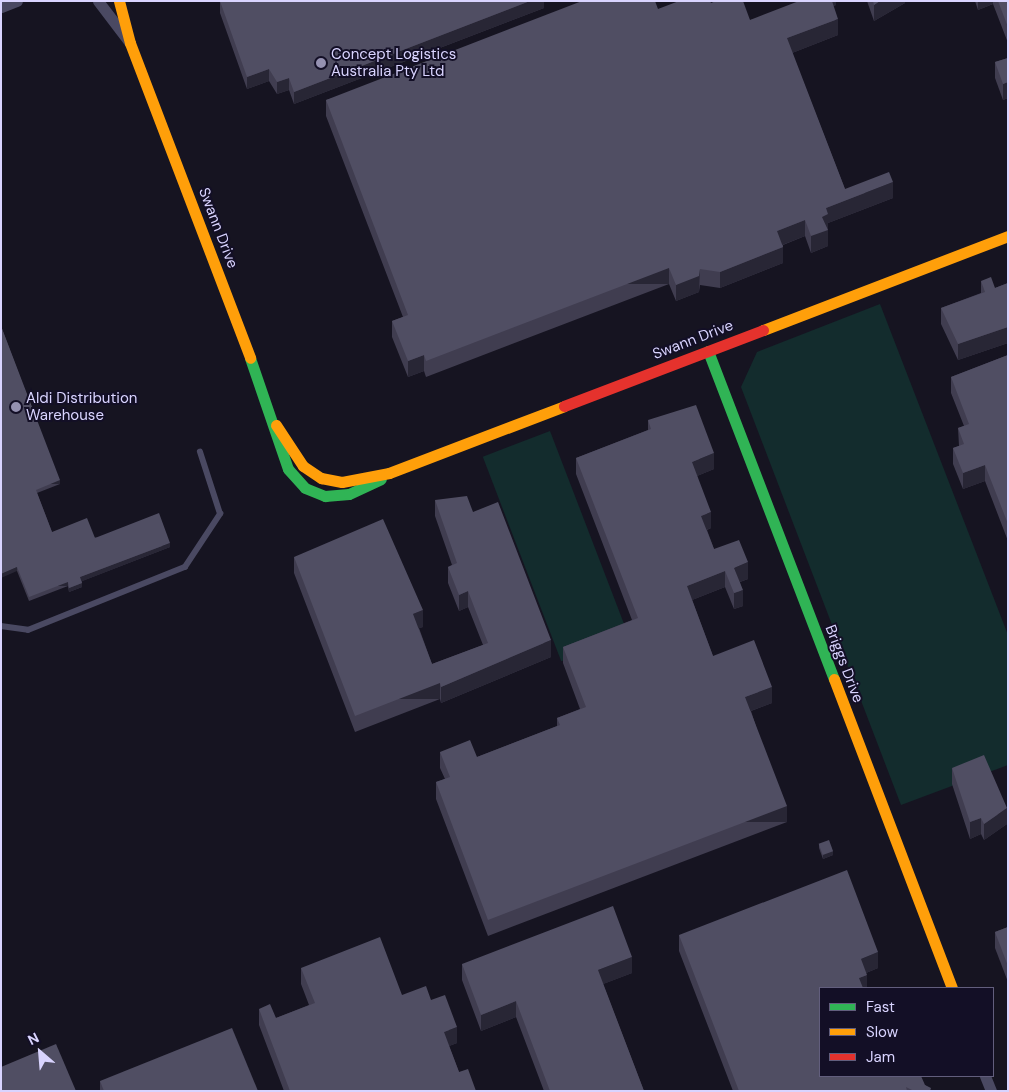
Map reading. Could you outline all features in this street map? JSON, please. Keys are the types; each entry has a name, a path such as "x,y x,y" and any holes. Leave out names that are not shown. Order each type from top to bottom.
{"street":[{"path":"1,8 18,1"},
{"name":"Swann Drive","path":"119,1 128,22 130,43"},
{"name":"Swann Drive","path":"101,2 130,43 276,425 288,469 312,491 349,494 389,473 1008,236"},
{"name":"Briggs Drive","path":"708,351 952,987"},
{"path":"985,1077 991,1091"}],"lane":[{"path":"1,626 28,630 185,567 220,514 200,452"}],"green space":[{"path":"880,304 1008,635 1008,765 901,805 741,387 757,352"},
{"path":"550,431 628,635 561,661 483,457"}],"building":[{"name":"Concept Logistics Australia Pty Ltd","path":"220,1 530,1 294,92 289,78 277,82 269,69 247,77"},
{"path":"582,1 655,1 658,9 679,1 710,1 711,3 716,1 743,1 750,20 799,1 832,1 838,19 787,38 845,189 889,172 893,182 826,208 828,214 822,217 828,230 811,236 805,220 777,231 783,247 720,272 700,269 699,276 676,285 669,268 426,361 424,355 408,361 392,321 408,315 326,100"},
{"path":"998,1 1008,1 1008,27"},
{"path":"1008,58 1008,82 1003,84 995,62"},
{"path":"991,277 995,288 1008,283 1008,327 958,344 941,308 985,292 981,281"},
{"name":"Aldi Distribution Warehouse","path":"1,326 60,480 36,490 52,532 87,518 95,538 159,513 170,543 80,577 82,583 69,588 68,582 29,597 17,567 1,574"},
{"path":"1008,355 1008,524 985,465 963,473 953,448 964,444 958,428 969,424 951,377"},
{"path":"696,405 714,453 692,462 711,512 701,516 714,549 739,540 748,562 734,568 743,590 734,593 725,571 687,586 713,656 754,640 772,687 745,697 787,806 488,920 436,782 450,777 440,752 470,740 477,757 560,725 557,718 586,707 563,647 638,618 576,458 651,429 648,420"},
{"path":"467,496 473,512 498,502 551,640 441,687 440,683 355,716 294,557 383,519 423,610 413,614 432,664 488,643 468,591 459,595 448,567 457,563 435,500"},
{"path":"984,755 1007,808 984,824 981,818 970,822 952,768"},
{"path":"829,840 833,851 823,855 819,844"},
{"path":"847,870 878,952 861,959 867,975 859,978 863,987 819,987 819,1077 921,1077 925,1085 931,1088 930,1091 914,1091 906,1087 907,1091 739,1091 679,935"},
{"path":"613,906 632,957 598,970 644,1091 550,1091 516,1001 481,1015 462,964"},
{"path":"1008,927 1008,966 995,932"},
{"path":"380,937 402,995 426,986 431,1000 445,995 457,1027 444,1032 459,1072 468,1069 476,1091 290,1091 259,1009 270,1004 276,1018 315,1003 301,968"},
{"path":"232,1028 258,1091 104,1091 100,1081"},
{"path":"56,1044 76,1091 1,1091 1,1067"}],"traffic: fast":[{"path":"708,351 834,679"},
{"path":"250,358 288,469 305,488 325,496 349,494 381,479"}],"traffic: slow":[{"path":"119,1 130,43 250,358"},
{"path":"763,330 1008,236"},
{"path":"276,425 303,466 321,478 342,482 389,473 564,406"},
{"path":"834,679 952,987"}],"traffic: jam":[{"path":"564,406 763,330"}],"place":[{"name":"Concept Logistics Australia Pty Ltd","path":"321,63"},
{"name":"Aldi Distribution Warehouse","path":"16,407"}]}
